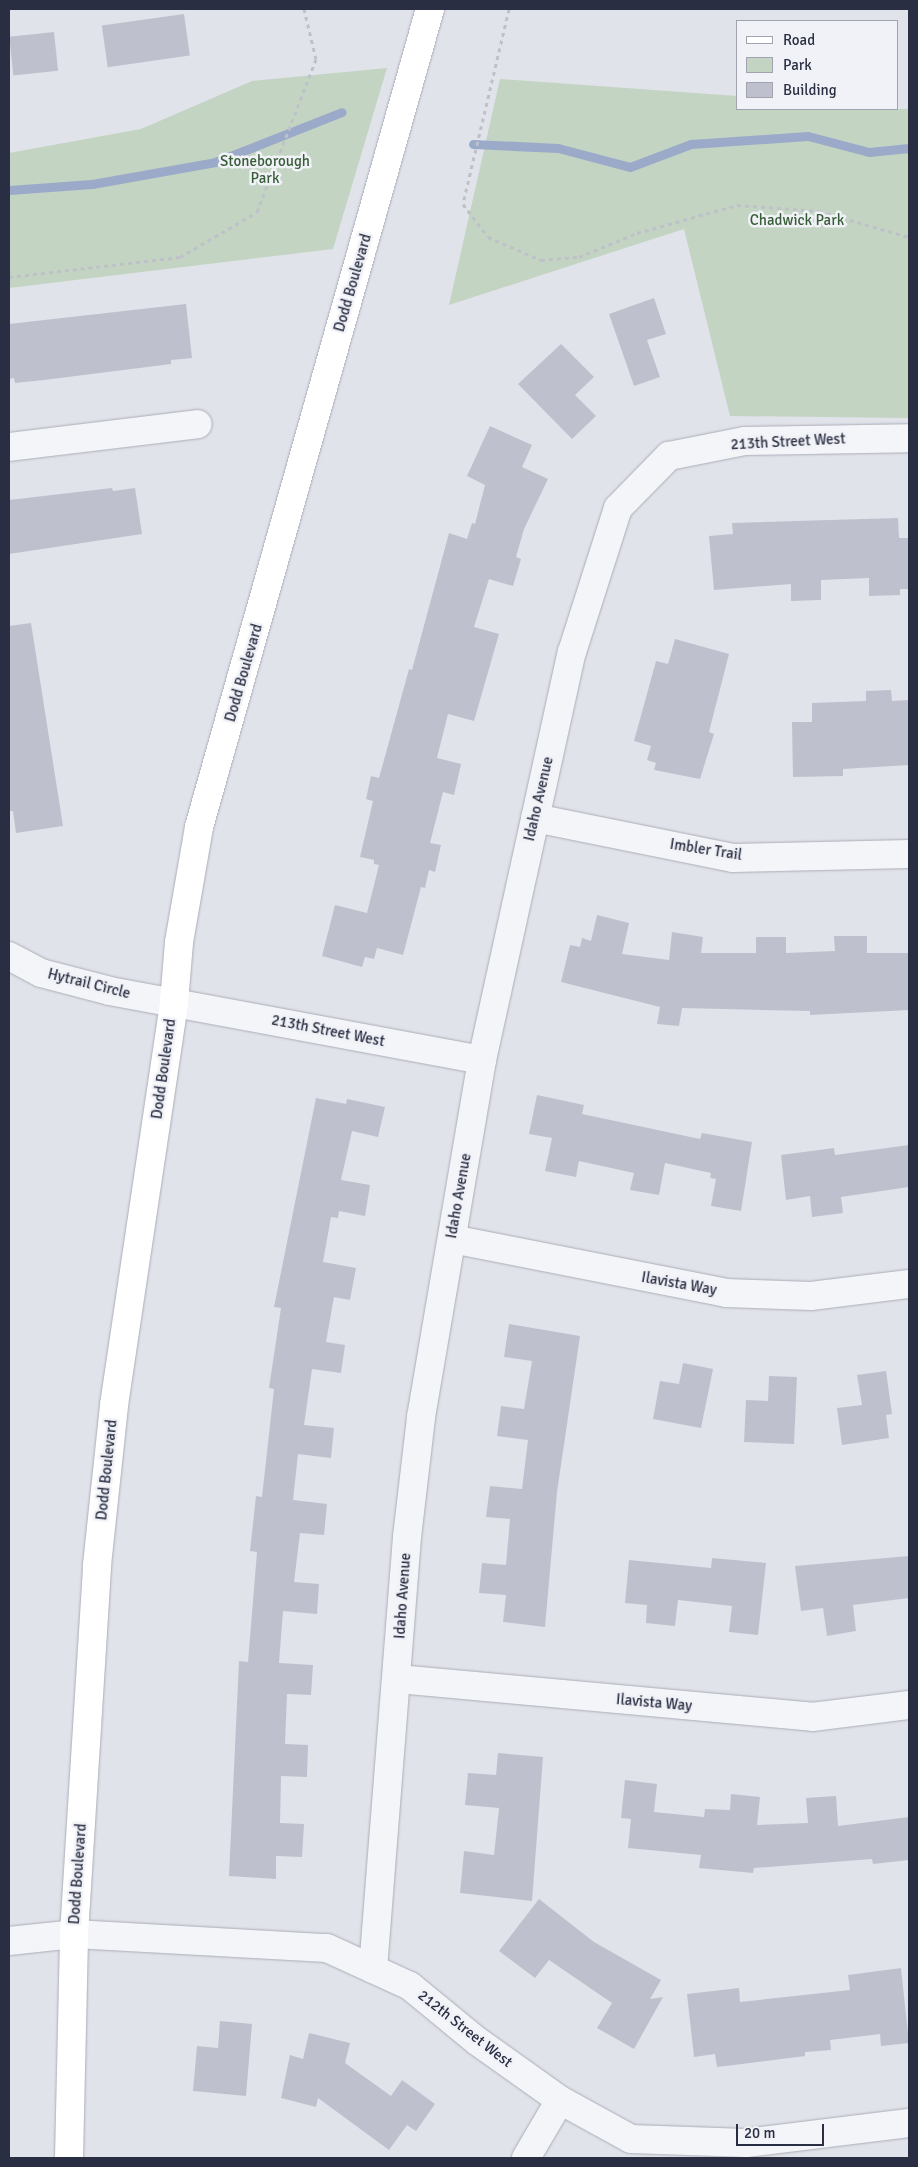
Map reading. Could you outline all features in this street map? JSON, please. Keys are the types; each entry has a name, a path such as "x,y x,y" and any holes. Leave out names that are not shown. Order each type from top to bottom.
{"main road":[{"name":"Dodd Boulevard","path":"70,2158 74,1934 104,1491 174,1002 179,942 199,827 430,9"}],"street":[{"path":"9,447 198,424"},
{"name":"213th Street West","path":"669,456 745,441 909,438"},
{"name":"Idaho Avenue","path":"373,1969 398,1679 407,1537 421,1417 482,1060 572,652 618,508 669,456"},
{"name":"Imbler Trail","path":"535,818 733,858 909,854"},
{"name":"Hytrail Circle","path":"9,956 47,974 110,991 174,1002"},
{"name":"213th Street West","path":"174,1002 482,1060"},
{"name":"Ilavista Way","path":"452,1239 726,1293 811,1296 909,1284"},
{"name":"Ilavista Way","path":"398,1679 812,1717 909,1705"},
{"name":"212th Street West","path":"9,1941 74,1934 327,1948 410,1986 477,2041 560,2100 631,2139 746,2143 909,2123"},
{"path":"526,2158 560,2100"}],"path":[{"path":"9,277 180,257 257,212 316,59 304,9"},
{"path":"509,9 463,204 488,237 541,260 579,257 637,233 737,205 819,211 909,238"}],"green space":[{"name":"Stoneborough Park","path":"387,68 333,249 9,288 9,153 141,129 252,81"},
{"name":"Chadwick Park","path":"500,79 736,96 736,110 909,109 909,418 730,416 684,229 449,305"}],"building":[{"path":"184,14 190,56 108,67 102,26"},
{"path":"54,32 58,71 13,75 9,37"},
{"path":"654,298 666,334 647,340 660,377 634,386 609,314"},
{"path":"186,304 192,358 171,360 171,364 44,380 15,383 14,378 9,379 9,324"},
{"path":"561,344 594,377 575,395 596,416 572,439 518,384"},
{"path":"490,426 532,445 522,467 548,479 524,529 516,557 521,559 513,586 489,579 474,627 499,634 474,721 448,714 437,758 461,764 454,795 443,792 430,843 441,845 435,872 429,870 425,888 421,887 403,955 377,948 374,959 365,957 362,967 322,956 335,905 367,913 379,865 374,864 374,860 360,857 373,801 366,799 371,776 379,778 409,669 412,670 449,533 467,539 472,523 475,524 485,485 467,476"},
{"path":"112,488 113,491 135,488 142,534 9,554 9,500"},
{"path":"898,518 899,538 909,538 909,589 900,589 900,595 869,596 869,578 821,580 821,600 791,601 791,584 714,590 709,536 733,534 732,523"},
{"path":"31,623 63,826 16,833 13,811 9,811 9,626"},
{"path":"675,639 729,654 709,732 714,734 700,779 654,770 656,763 647,760 651,746 634,741 656,661 668,664"},
{"path":"891,690 892,701 909,700 909,765 843,769 843,776 793,777 792,722 812,722 812,703 866,701 866,691"},
{"path":"597,915 629,923 622,954 669,960 672,932 703,937 701,953 756,953 756,937 786,937 786,953 835,951 834,936 867,936 867,953 909,953 909,1010 810,1015 810,1011 682,1008 679,1026 657,1024 660,1007 561,982 570,945 580,947 582,938 591,941"},
{"path":"537,1095 584,1105 582,1114 700,1139 702,1133 752,1142 741,1211 711,1206 716,1179 710,1178 711,1173 665,1163 659,1195 630,1190 634,1173 579,1161 576,1177 545,1171 552,1138 529,1134"},
{"path":"316,1098 346,1104 347,1099 385,1107 378,1137 352,1131 341,1180 370,1185 365,1216 339,1211 338,1218 331,1217 323,1262 356,1268 350,1300 334,1297 326,1342 345,1345 341,1373 312,1369 304,1425 334,1428 331,1458 298,1454 293,1500 327,1504 324,1535 300,1533 294,1582 319,1584 317,1614 283,1611 279,1663 313,1665 311,1695 287,1694 285,1744 308,1745 307,1777 281,1776 280,1823 304,1824 302,1857 276,1856 276,1879 229,1876 239,1661 248,1662 257,1552 250,1551 256,1496 262,1497 274,1389 269,1388 281,1308 274,1307"},
{"path":"909,1145 909,1187 841,1197 843,1213 812,1217 810,1196 786,1200 781,1155 834,1148 835,1155"},
{"path":"509,1324 580,1336 557,1492 545,1627 503,1622 506,1595 479,1593 482,1563 506,1565 510,1519 486,1517 490,1486 522,1489 528,1440 497,1436 501,1406 524,1409 532,1361 504,1357"},
{"path":"683,1363 713,1369 701,1428 653,1419 660,1381 679,1384"},
{"path":"886,1371 892,1414 886,1415 889,1438 842,1445 837,1408 862,1405 857,1375"},
{"path":"769,1376 797,1377 794,1444 744,1442 746,1400 768,1401"},
{"path":"909,1556 909,1598 853,1605 856,1631 827,1636 823,1608 801,1611 795,1566"},
{"path":"712,1558 766,1563 758,1635 729,1632 732,1606 678,1600 675,1626 646,1623 647,1605 625,1603 629,1560 711,1568"},
{"path":"498,1753 543,1757 532,1901 460,1893 464,1851 494,1855 499,1808 465,1805 468,1773 496,1775"},
{"path":"625,1780 657,1784 654,1812 704,1817 705,1809 730,1810 731,1794 760,1797 757,1825 808,1823 806,1798 836,1796 838,1826 909,1817 909,1860 873,1864 872,1859 754,1868 753,1873 699,1868 701,1855 628,1848 631,1819 621,1818"},
{"path":"539,1899 594,1942 661,1980 650,1999 663,1997 634,2049 597,2028 612,2003 549,1960 535,1978 499,1951"},
{"path":"901,1968 909,2043 881,2046 880,2034 830,2040 831,2050 805,2052 805,2056 717,2067 715,2054 694,2057 687,1994 739,1988 740,2002 850,1990 848,1975"},
{"path":"220,2021 252,2024 246,2096 193,2091 197,2046 218,2048"},
{"path":"309,2033 350,2043 345,2063 391,2096 402,2080 435,2104 416,2131 407,2125 389,2150 318,2098 316,2107 281,2098 290,2055 303,2059"}],"waterway":[{"path":"9,190 92,184 215,162 342,112"},
{"path":"473,144 558,148 630,167 691,144 808,136 869,152 909,148"}]}
